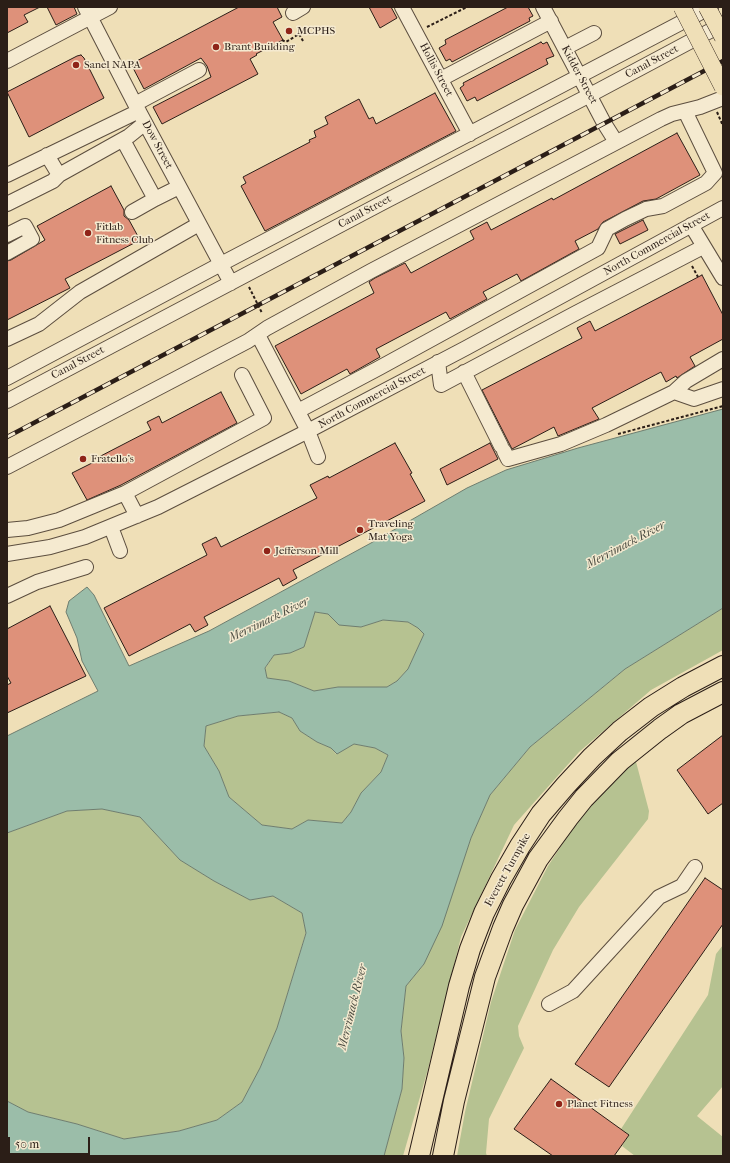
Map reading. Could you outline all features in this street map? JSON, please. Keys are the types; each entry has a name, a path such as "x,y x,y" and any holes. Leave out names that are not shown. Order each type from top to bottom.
{"highway":[{"name":"Everett Turnpike","path":"419,1156 459,986 470,949 484,913 520,846 541,814 566,785 592,757 620,731 651,707 683,687 723,666"},
{"name":"Everett Turnpike","path":"443,1156 454,1102 485,977 513,905 538,860 584,798 620,761 681,714 723,692"}],"main road":[{"path":"682,7 723,87"},
{"path":"707,7 723,37"}],"street":[{"path":"7,61 87,12 110,7"},
{"name":"Hollis Street","path":"402,7 470,134"},
{"name":"Kidder Street","path":"543,7 604,123 616,142"},
{"name":"Canal Street","path":"7,378 711,7"},
{"name":"Dow Street","path":"87,12 139,113 231,283"},
{"path":"441,79 551,22"},
{"name":"Canal Street","path":"7,401 723,24"},
{"path":"565,48 594,33"},
{"path":"7,175 139,113 199,70"},
{"path":"7,466 258,335 267,328 371,271 616,142 661,119 712,103 723,98"},
{"path":"298,411 598,248 608,229 625,219 646,209 663,206 706,183 715,173 685,111"},
{"path":"7,204 53,181 59,174 126,138 139,113"},
{"path":"126,138 155,199"},
{"path":"47,155 59,174"},
{"path":"132,212 179,187"},
{"name":"North Commercial Street","path":"7,554 50,547 85,537 137,516 224,475 308,432 723,208"},
{"path":"7,339 39,324 80,292 199,224"},
{"path":"691,225 723,278"},
{"path":"7,235 25,226 32,239 7,253"},
{"path":"438,362 441,384 703,247"},
{"path":"258,335 298,411 318,457"},
{"path":"476,342 485,361"},
{"path":"464,372 504,452 561,444 606,425 674,392 686,381 723,359"},
{"path":"7,530 28,528 59,520 125,493 264,418 242,375"},
{"path":"674,392 694,399 723,389"},
{"path":"125,493 137,516"},
{"path":"111,527 120,551"},
{"path":"7,596 37,582 86,567"},
{"path":"549,1004 574,991 659,897 682,886 695,867"}],"path":[{"path":"424,29 467,7"},
{"path":"282,40 286,42 299,34 303,41"},
{"path":"720,119 723,126"},
{"path":"691,264 698,278"},
{"path":"248,284 262,313"},
{"path":"617,434 723,406"}],"shaded area":[{"path":"723,608 723,650 651,690 579,752 514,825 461,937 428,1069 403,1156 384,1156 402,1089 404,1058 401,1031 406,986 424,964 471,838 490,795 530,747 625,669"},
{"path":"315,612 328,614 361,627 383,620 408,622 424,634 408,669 397,681 387,687 338,687 314,691 289,681 267,678 265,669 274,655 290,653 304,647"},
{"path":"279,712 292,718 300,731 317,742 331,748 336,754 354,744 375,748 388,755 381,772 361,793 351,812 342,823 308,820 292,829 262,825 229,797 219,771 204,746 206,726 238,716"},
{"path":"635,758 649,811 648,819 579,907 553,950 518,1026 519,1036 524,1048 489,1119 487,1156 457,1156 465,1112 491,1002 515,930 548,866 584,811"},
{"path":"102,809 140,817 180,860 214,881 250,900 273,896 302,913 306,932 277,1028 260,1068 242,1102 217,1120 179,1131 124,1139 77,1124 28,1112 7,1101 7,833 67,811"},
{"path":"723,945 723,1086 697,1116 723,1137 723,1156 635,1156 622,1146 629,1135 621,1129 708,995 716,954"}],"water":[{"name":"Merrimack River","path":"723,409 723,608 625,669 530,747 490,795 471,838 442,926 424,964 406,986 401,1031 404,1058 402,1089 384,1156 7,1156 7,1101 28,1112 77,1124 124,1139 179,1131 217,1120 242,1102 260,1068 277,1028 306,933 302,913 273,896 250,900 214,881 180,860 140,817 102,809 67,811 7,833 7,736 98,691 82,661 77,638 66,612 69,601 87,587 94,595 129,666 209,631 371,543 467,488 506,470 578,448","holes":["315,612 328,614 339,625 361,627 383,620 408,622 424,634 408,669 397,681 387,687 338,687 314,691 289,681 267,678 265,668 274,655 290,653 304,647","279,712 292,718 300,731 317,742 331,748 337,754 354,744 375,748 388,755 381,772 361,793 351,812 342,823 308,820 292,829 262,825 229,797 219,771 204,746 206,726 238,716"]}],"building":[{"path":"7,7 40,7 24,15 28,22 7,33"},
{"path":"47,7 74,7 77,14 56,25"},
{"name":"Brant Building","path":"239,7 277,7 282,17 273,22 283,40 256,54 257,55 250,59 258,74 162,124 153,107 211,77 207,66 201,58 144,89 131,64"},
{"path":"369,7 391,7 397,18 380,28"},
{"path":"508,7 528,7 533,16 529,18 530,21 452,62 450,59 446,61 439,48 446,44 445,40"},
{"path":"541,42 543,44 547,42 554,56 546,59 548,64 477,101 475,97 467,101 460,88 464,85 463,83"},
{"path":"81,55 84,58 104,98 29,137 7,92"},
{"path":"435,93 456,131 265,231 241,186 246,183 243,177 310,142 309,140 316,137 314,131 328,124 325,117 359,99 369,119 373,117 376,124"},
{"path":"677,133 700,175 656,199 643,201 603,222 598,229 575,241 579,249 521,281 517,274 483,292 487,299 450,319 446,312 376,349 380,357 350,374 347,369 301,394 275,346 374,293 369,282 375,278 405,263 411,273 474,239 470,231 487,222 491,230 552,198 553,200"},
{"name":"Fitlab Fitness Club","path":"111,186 124,210 124,216 129,220 140,240 65,279 70,288 7,320 7,261 45,240 37,226"},
{"path":"643,220 648,230 620,244 615,234"},
{"path":"702,275 723,315 723,339 690,357 695,366 677,378 676,376 666,382 661,372 592,408 599,419 558,436 554,427 512,449 482,390 582,338 577,328 590,321 595,331"},
{"path":"221,392 237,423 121,485 87,500 72,473 94,462 93,460 151,430 147,422 159,416 162,423"},
{"name":"Jefferson Mill","path":"395,443 412,473 410,474 425,501 293,570 297,578 283,586 279,578 204,617 208,625 195,632 190,624 129,656 104,608 207,555 202,544 216,537 221,547 317,498 310,485 328,476 329,478"},
{"path":"490,443 498,459 447,485 440,469"},
{"path":"50,606 86,676 7,713 7,685 11,683 7,676 7,629"},
{"path":"723,735 723,803 708,814 677,770"},
{"path":"705,878 723,890 723,924 609,1087 575,1064"},
{"name":"Planet Fitness","path":"551,1079 629,1135 614,1156 553,1156 514,1129"}],"railway":[{"path":"7,437 723,61"}],"place":[{"name":"MCPHS","path":"289,31"},
{"name":"Brant Building","path":"216,47"},
{"name":"Sanel NAPA","path":"76,65"},
{"name":"Fitlab Fitness Club","path":"88,233"},
{"name":"Fratello's","path":"83,459"},
{"name":"Traveling Mat Yoga","path":"360,530"},
{"name":"Jefferson Mill","path":"267,551"},
{"name":"Planet Fitness","path":"559,1104"}]}
